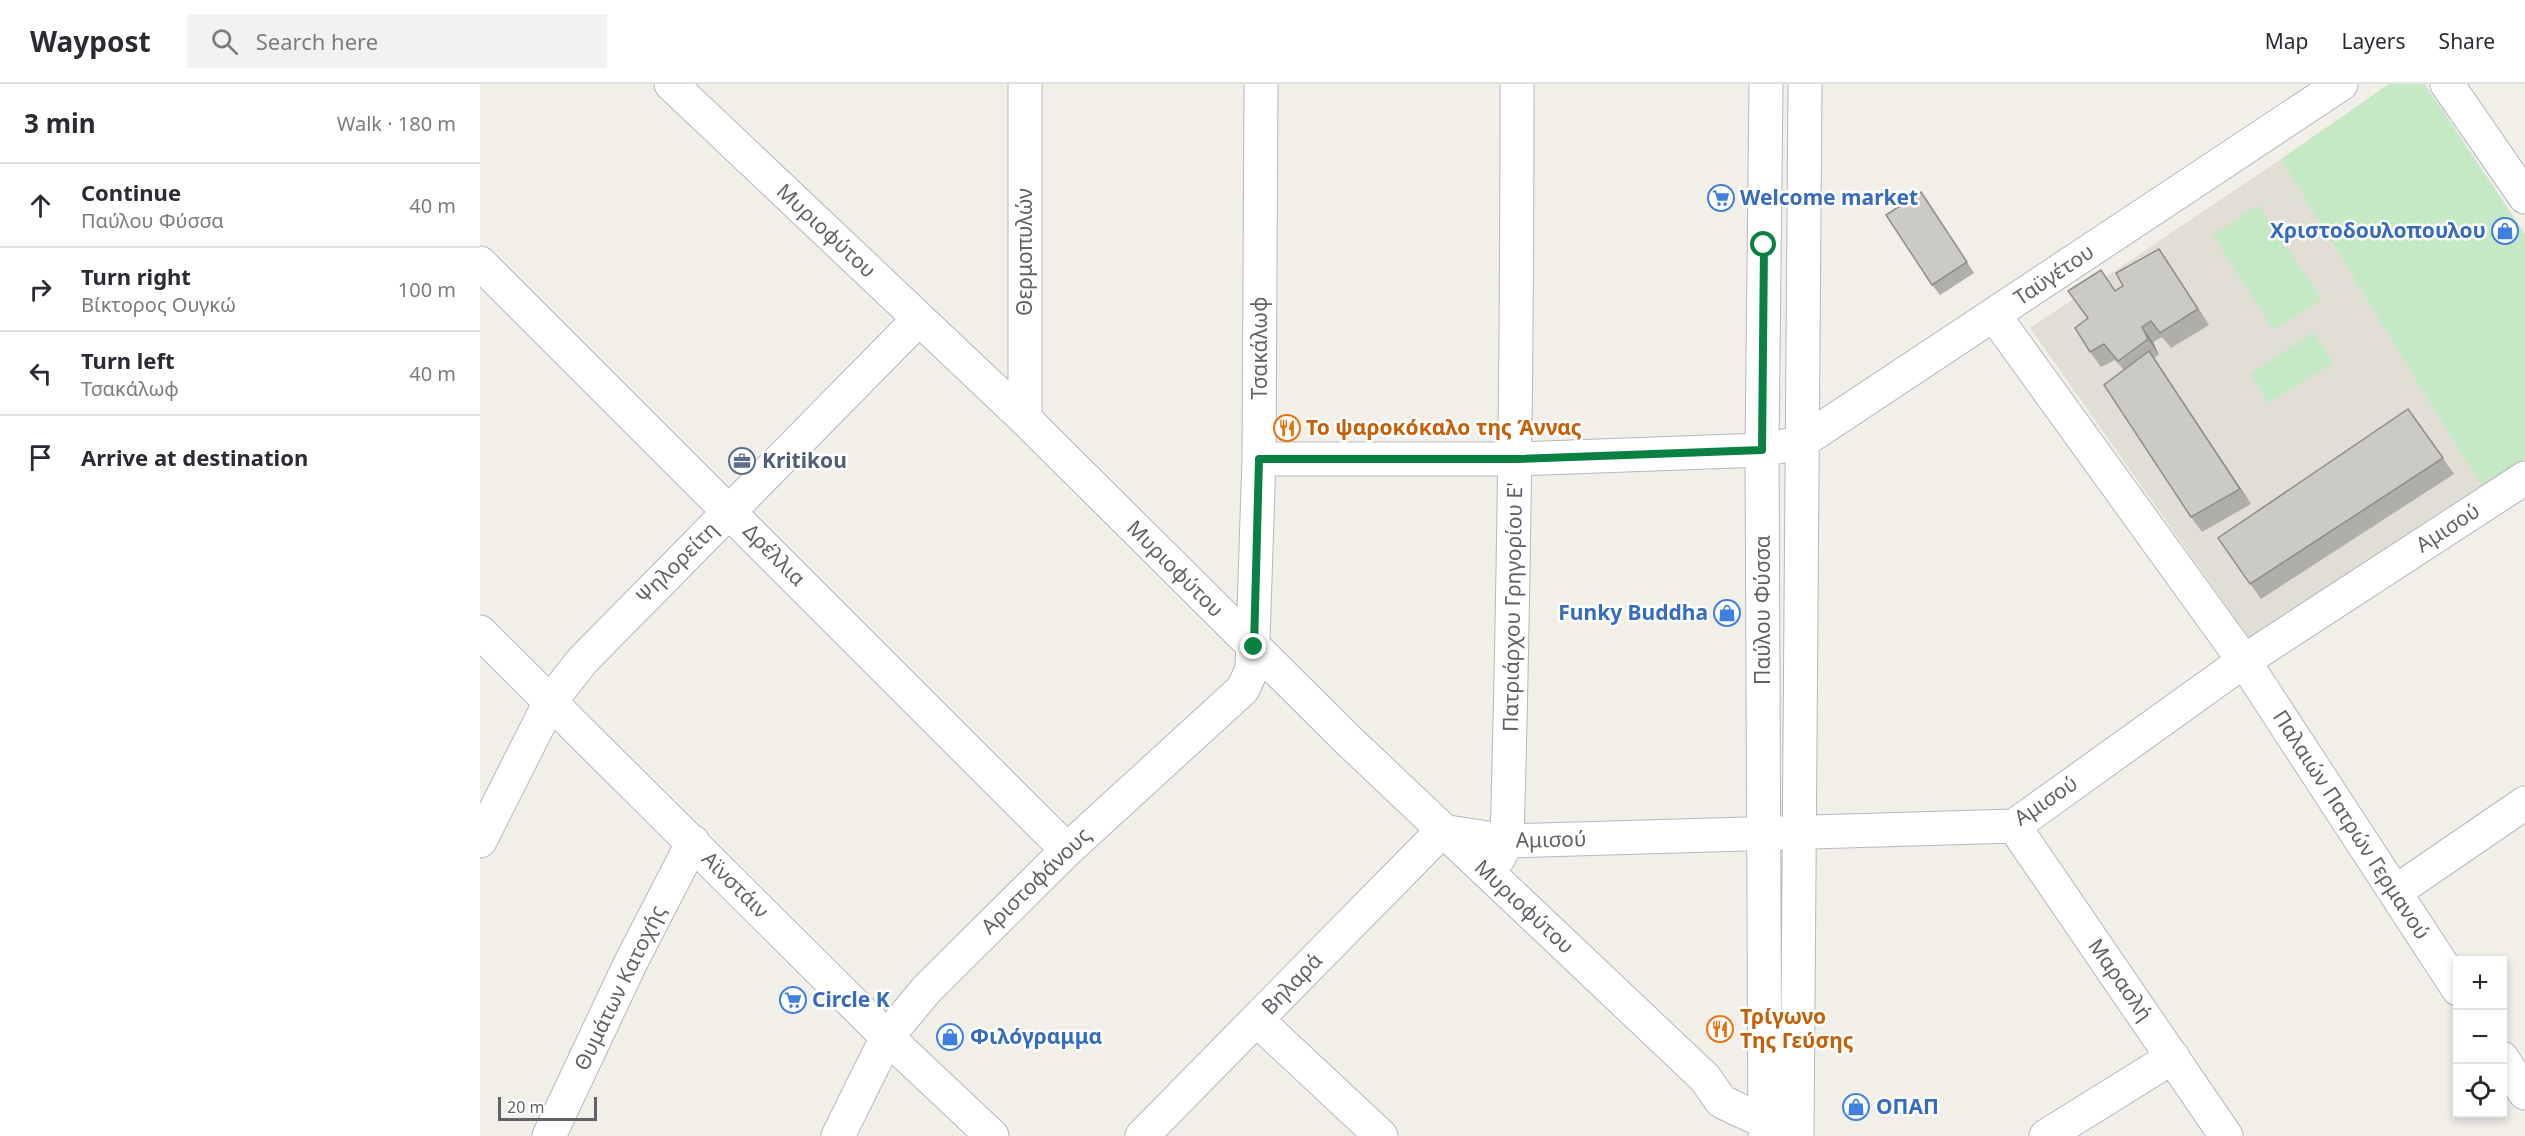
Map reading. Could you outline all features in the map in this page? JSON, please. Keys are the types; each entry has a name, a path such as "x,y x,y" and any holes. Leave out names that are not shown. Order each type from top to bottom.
{"street":[{"name":"Μυριοφύτου","path":"671,84 1025,419 1442,831 1705,1078 1721,1101 1774,1131"},
{"name":"Θερμοπυλών","path":"1025,84 1025,419"},
{"name":"Τσακάλωφ","path":"1254,647 1259,459 1262,84"},
{"name":"Πατριάρχου Γρηγορίου Ε'","path":"1490,874 1507,841 1516,459 1517,84"},
{"name":"Παύλου Φύσσα","path":"1766,84 1762,450 1762,834 1774,1131"},
{"name":"Παύλου Φύσσα","path":"1774,1131 1801,833 1800,443 1805,84"},
{"name":"Ταϋγέτου","path":"1259,459 1516,459 1762,450 1800,443 2341,84"},
{"path":"2447,84 2525,197"},
{"name":"Δρέλλια","path":"480,263 1067,850"},
{"name":"Παλαιών Πατρών Γερμανού","path":"1994,315 2244,662 2453,983"},
{"name":"Ψηλορείτη","path":"480,841 550,702 582,660 919,318"},
{"name":"Αμισού","path":"1442,831 1507,841 2014,826 2244,662 2525,478"},
{"name":"Αϊνστάιν","path":"480,633 887,1037 992,1136"},
{"name":"Αριστοφάνους","path":"838,1136 887,1037 927,989 1067,850 1243,689 1252,669 1254,647"},
{"path":"2395,892 2525,803"},
{"name":"Μαρασλή","path":"2014,826 2226,1136"},
{"name":"Βηλαρά","path":"1142,1136 1442,831"},
{"name":"Θυμάτων Κατοχής","path":"549,1136 631,962 693,842"},
{"path":"1257,1020 1381,1136"},
{"path":"2046,1136 2173,1057"},
{"path":"2506,1064 2525,1093"}],"shaded area":[{"path":"2281,159 2482,487 2253,644 2030,328"}],"green space":[{"path":"2389,84 2425,84 2525,234 2525,459 2482,487 2281,159"},
{"path":"2258,205 2322,299 2274,330 2213,235"},
{"path":"2313,332 2333,363 2268,403 2251,374"}],"building":[{"path":"1921,192 1967,262 1932,285 1886,215"},
{"path":"2159,249 2198,309 2160,333 2151,321 2142,327 2148,339 2118,361 2104,344 2090,352 2075,328 2088,318 2068,291 2101,270 2115,291 2123,286 2116,273"},
{"path":"2149,351 2240,489 2191,517 2104,385"},
{"path":"2408,409 2443,458 2250,584 2218,538"}],"place":[{"name":"Welcome market","path":"1721,198"},
{"name":"Χριστοδουλοπουλου","path":"2505,231"},
{"name":"Το ψαροκόκαλο της Άννας","path":"1287,428"},
{"name":"Kritikou","path":"742,461"},
{"name":"Funky Buddha","path":"1727,613"},
{"name":"Circle K","path":"793,1000"},
{"name":"Τρίγωνο Της Γεύσης","path":"1720,1029"},
{"name":"Φιλόγραμμα","path":"950,1037"},
{"name":"ΟΠΑΠ","path":"1856,1107"}],"route":[{"path":"1254,647 1259,459 1516,459 1762,450 1764,245"}]}
